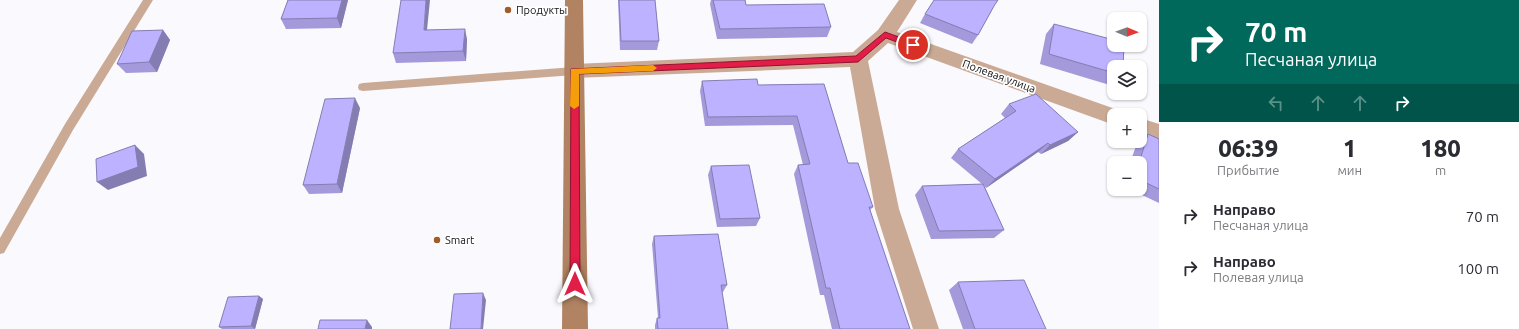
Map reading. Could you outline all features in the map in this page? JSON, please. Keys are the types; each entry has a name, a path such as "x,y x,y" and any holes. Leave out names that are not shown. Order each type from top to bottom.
{"main road":[{"path":"574,0 575,329"}],"street":[{"path":"574,71 858,59 885,35 908,0"},
{"name":"Полевая улица","path":"885,35 1107,114"},
{"path":"858,59 887,209 926,329"},
{"path":"1147,128 1159,132"}],"lane":[{"path":"0,249 69,127 148,0"},
{"path":"363,87 574,71"}],"building":[{"path":"288,0 342,0 337,18 281,19"},
{"path":"401,0 426,0 424,30 465,29 463,51 393,53"},
{"path":"619,0 655,0 659,41 621,41"},
{"path":"713,0 745,0 746,5 824,4 831,27 720,29"},
{"path":"934,0 998,0 978,35 925,14"},
{"path":"1054,24 1107,38 1107,52 1124,52 1123,60 1107,60 1107,71 1049,54"},
{"path":"163,30 149,62 117,64 132,31"},
{"path":"757,79 758,85 824,84 848,163 858,163 873,207 869,207 910,329 840,329 830,288 826,288 798,165 810,164 797,116 708,117 702,81"},
{"path":"1036,94 1078,132 1050,145 1048,143 995,179 958,149 1016,111 1009,104"},
{"path":"355,98 337,184 303,185 325,99"},
{"path":"1148,134 1159,139 1159,189 1147,183 1147,156 1141,156 1144,148 1147,148"},
{"path":"135,145 138,167 97,182 96,159"},
{"path":"749,165 760,218 720,219 711,166"},
{"path":"983,184 1004,230 939,231 922,186"},
{"path":"718,234 727,285 721,285 728,329 658,329 657,318 660,318 654,236"},
{"path":"1024,280 1046,329 975,329 958,282"},
{"path":"483,293 481,329 450,329 454,294"},
{"path":"259,296 251,326 219,327 228,297"},
{"path":"320,320 367,320 365,329 318,329"}],"slow traffic":[{"path":"574,106 574,71 653,68"}],"place":[{"name":"Продукты","path":"508,10"},
{"name":"Smart","path":"437,240"}],"route":[{"path":"575,284 574,71 858,59 885,35 913,45"}]}
